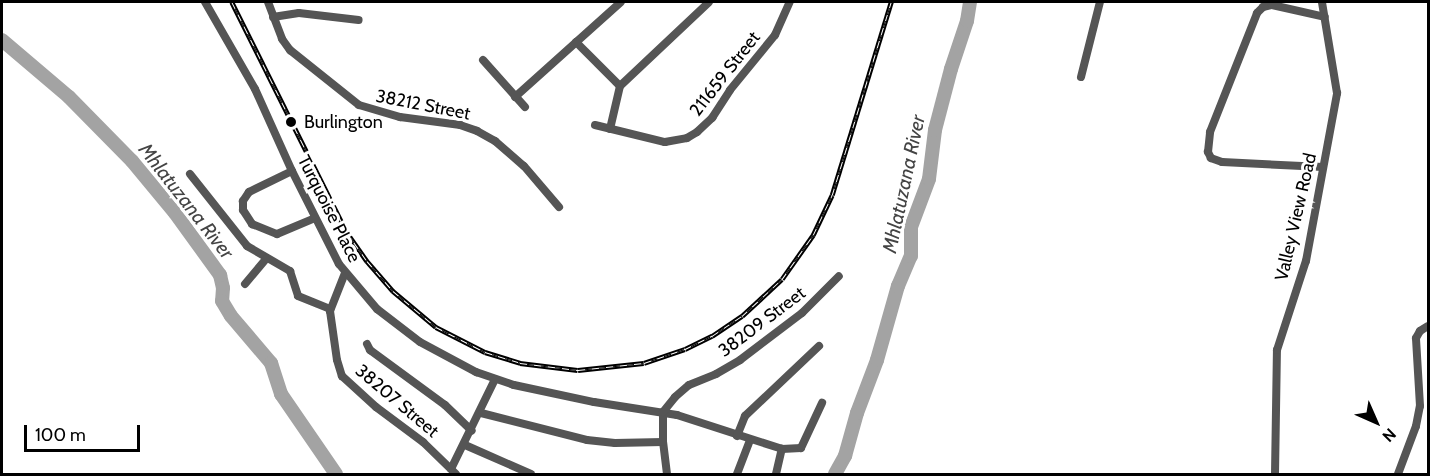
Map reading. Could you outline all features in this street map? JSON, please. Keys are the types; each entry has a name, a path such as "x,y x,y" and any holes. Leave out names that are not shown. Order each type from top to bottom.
{"street":[{"name":"Turquoise Place","path":"205,2 255,89 292,171 345,273 381,313 420,342 456,363 495,380 584,400 663,412 782,450"},
{"name":"38212 Street","path":"268,2 290,50 359,105 400,117 460,125 477,131 517,159 559,207"},
{"path":"515,97 621,2"},
{"path":"610,129 620,86 709,2"},
{"name":"211659 Street","path":"595,125 665,142 676,141 697,132 712,118 730,90 775,34 790,2"},
{"path":"1081,77 1100,2"},
{"name":"Valley View Road","path":"1275,474 1277,350 1306,261 1337,93 1322,2"},
{"path":"1323,167 1222,162 1211,158 1208,152 1210,132 1257,13 1263,7 1272,5 1325,17"},
{"path":"273,17 299,13 359,20"},
{"path":"576,42 620,86"},
{"path":"483,60 525,107"},
{"path":"292,171 249,192 243,201 243,210 252,224 273,234 286,232 315,218"},
{"path":"190,174 247,246 290,271 298,296 331,309"},
{"path":"245,284 266,259"},
{"name":"38207 Street","path":"345,273 331,309 335,350 342,376 376,407 423,442 453,472"},
{"name":"38209 Street","path":"663,412 689,385 728,369 768,340 821,297 839,276"},
{"path":"1398,474 1419,417 1416,338 1425,327"},
{"path":"367,344 370,350 445,405 472,431"},
{"path":"737,436 745,416 819,346"},
{"path":"453,472 495,380"},
{"path":"776,474 782,450 801,448 822,403"},
{"path":"663,412 663,442 667,474"},
{"path":"481,413 587,440 615,443 663,442"},
{"path":"737,474 750,440"},
{"path":"465,445 531,474"}],"waterway":[{"name":"Mhlatuzana River","path":"835,474 845,456 857,413 877,360 898,286 911,256 911,227 929,179 935,130 951,69 967,21 970,2"},
{"name":"Mhlatuzana River","path":"2,40 69,97 132,161 175,213 220,275 223,288 222,301 231,316 271,363 281,394 336,474"}],"railway":[{"path":"232,2 346,231 367,261 393,291 436,327 485,352 520,363 578,370 644,363 685,349 712,336 742,316 782,279 813,235 832,195 891,2"}],"place":[{"name":"Burlington","path":"291,122"}]}
